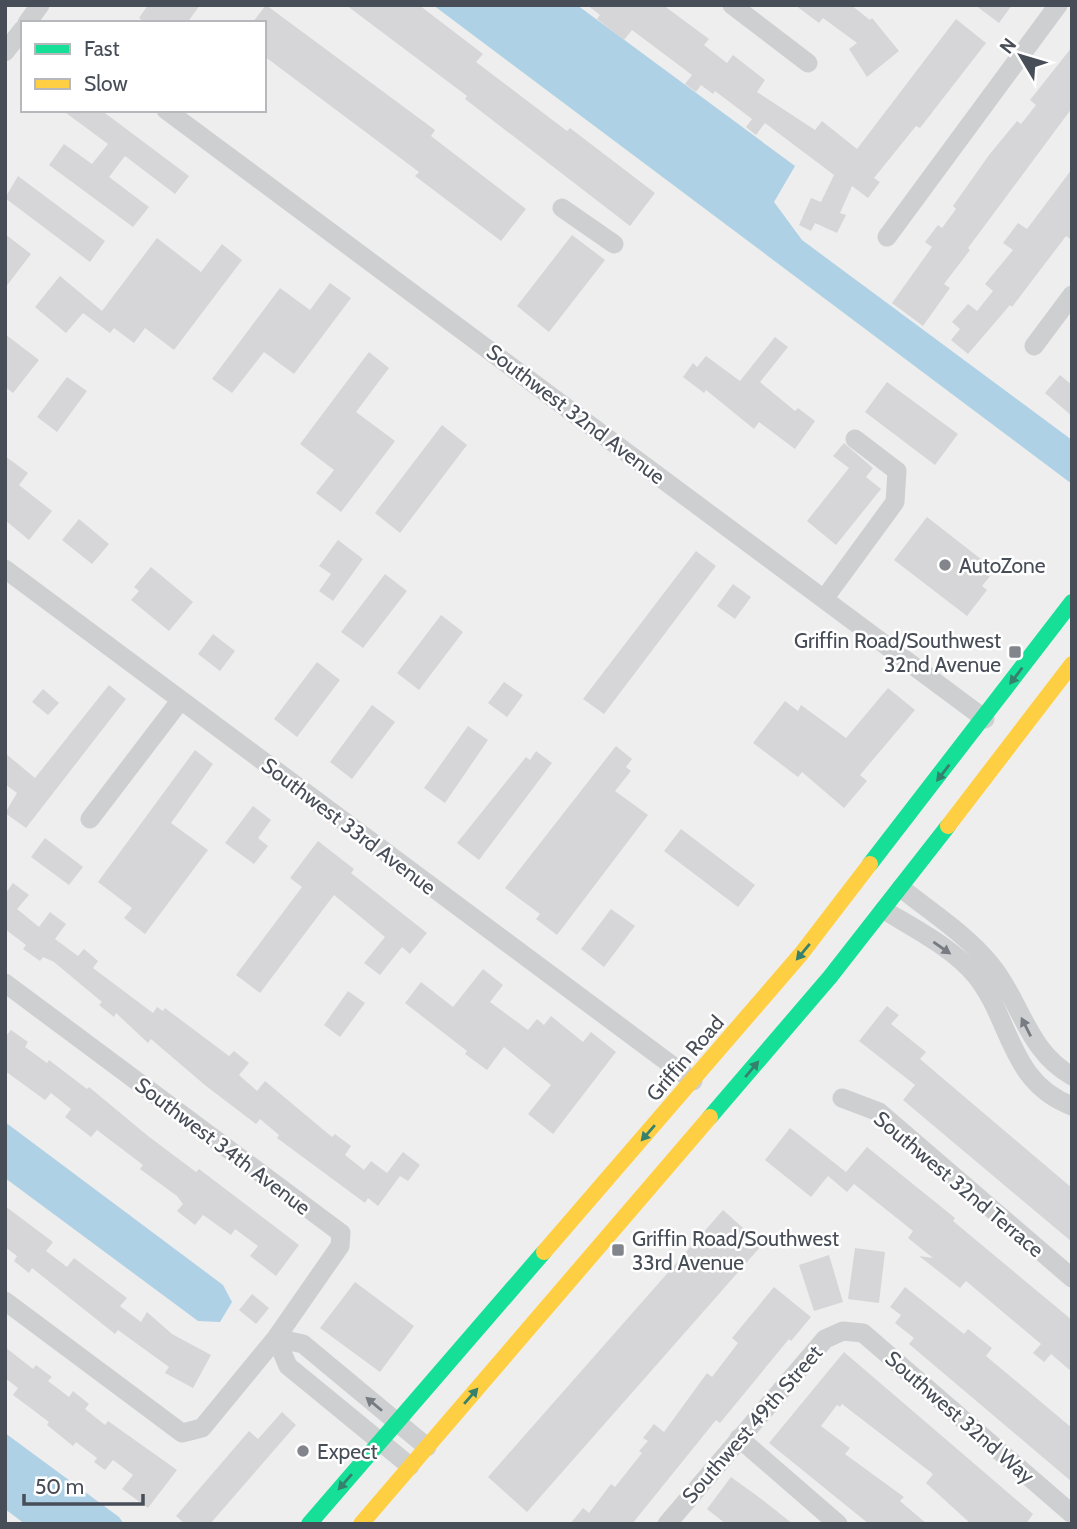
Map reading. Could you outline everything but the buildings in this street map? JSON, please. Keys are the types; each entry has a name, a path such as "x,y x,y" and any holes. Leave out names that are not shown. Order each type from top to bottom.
{"main road":[{"name":"Griffin Road","path":"309,1524 747,1019 839,908 1072,602"},
{"path":"361,1524 674,1162 728,1078 884,910 1072,664"},
{"path":"958,814 985,757 985,719"},
{"path":"728,1078 747,1019"},
{"path":"674,1162 695,1114 697,1101 693,1081"}],"street":[{"path":"732,5 808,63"},
{"path":"887,237 1058,5"},
{"path":"5,52 21,32"},
{"name":"Southwest 32nd Avenue","path":"169,112 985,719"},
{"path":"562,208 614,244"},
{"path":"1034,346 1072,295"},
{"path":"824,599 895,502 897,471 855,439"},
{"name":"Southwest 33rd Avenue","path":"5,569 693,1081"},
{"path":"90,819 180,701"},
{"path":"901,888 967,941 991,965 1031,1038 1050,1059 1072,1076"},
{"path":"884,910 946,950 975,975 987,993 1021,1063 1034,1082 1054,1099 1072,1106"},
{"name":"Southwest 34th Avenue","path":"5,983 341,1233 340,1246 276,1338"},
{"name":"Southwest 32nd Terrace","path":"842,1098 879,1112 1072,1278"},
{"path":"5,1301 182,1433 202,1428 276,1338"},
{"name":"Southwest 49th Street","path":"667,1524 825,1339 844,1331"},
{"name":"Southwest 32nd Way","path":"844,1331 863,1333 1072,1514"},
{"path":"276,1338 303,1344 427,1447"},
{"path":"276,1338 288,1366 410,1466"},
{"path":"739,1438 838,1524"}],"water":[{"path":"433,5 577,5 795,166 774,202 802,240 1072,440 1072,484"},
{"path":"5,1122 223,1285 232,1302 220,1322 198,1321 5,1178"},
{"path":"5,1433 119,1517 124,1524 25,1524 5,1509"}],"traffic: fast":[{"path":"870,864 1072,602"},
{"path":"710,1117 830,977 948,826"},
{"path":"309,1524 544,1252"}],"traffic: slow":[{"path":"948,826 1072,664"},
{"path":"544,1252 801,954 870,864"},
{"path":"361,1524 710,1117"}],"place":[{"name":"AutoZone","path":"945,565"},
{"name":"Griffin Road/Southwest 32nd Avenue","path":"1015,652"},
{"name":"Griffin Road/Southwest 33rd Avenue","path":"618,1250"},
{"name":"Expect","path":"303,1451"}]}
